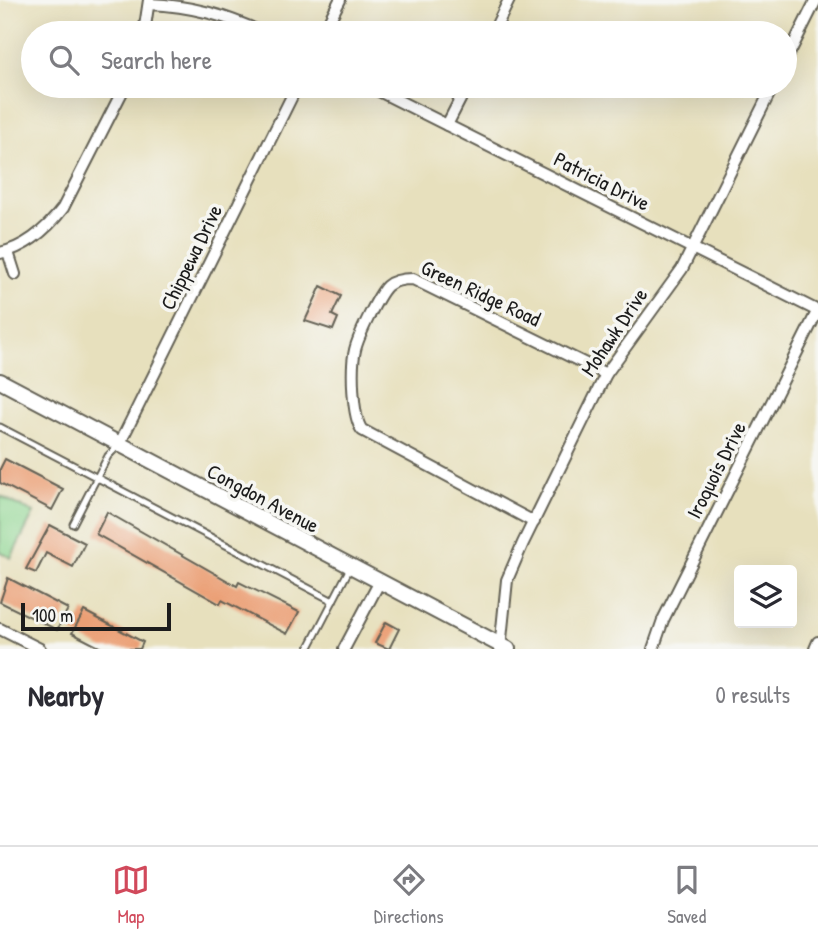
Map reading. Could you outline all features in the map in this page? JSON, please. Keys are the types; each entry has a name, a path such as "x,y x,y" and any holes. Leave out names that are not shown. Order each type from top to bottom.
{"street":[{"path":"329,21 340,0"},
{"path":"499,21 509,0"},
{"path":"797,38 816,0"},
{"path":"146,21 149,2 207,10 234,21"},
{"path":"15,274 4,252 43,232 63,208 119,98"},
{"name":"Chippewa Drive","path":"119,445 291,98"},
{"name":"Patricia Drive","path":"393,98 818,311"},
{"path":"447,125 461,98"},
{"name":"Mohawk Drive","path":"503,648 508,580 534,522 606,374 673,282 693,248 763,98"},
{"name":"Green Ridge Road","path":"534,522 362,430 355,416 354,356 358,342 387,287 400,280 413,279 606,374"},
{"name":"Iroquois Drive","path":"653,649 663,620 818,311"},
{"name":"Congdon Avenue","path":"0,381 503,648"},
{"path":"344,649 379,583"},
{"path":"0,629 40,649"},
{"path":"815,649 818,642"}],"lane":[{"path":"0,427 96,480 333,601"},
{"path":"74,524 96,480 119,445"},
{"path":"308,649 350,568"}],"green space":[{"path":"0,496 34,513 11,558 0,552"}],"building":[{"path":"321,286 341,296 332,315 338,318 333,330 305,321"},
{"path":"5,459 63,489 52,510 0,483 0,469"},
{"path":"107,512 237,586 239,582 299,612 287,634 222,600 220,604 96,534"},
{"path":"50,525 85,543 73,567 46,553 36,573 26,569"},
{"path":"8,578 68,609 57,630 0,602"},
{"path":"84,611 143,642 140,649 103,649 72,633"},
{"path":"386,622 399,629 389,649 375,643"}]}
